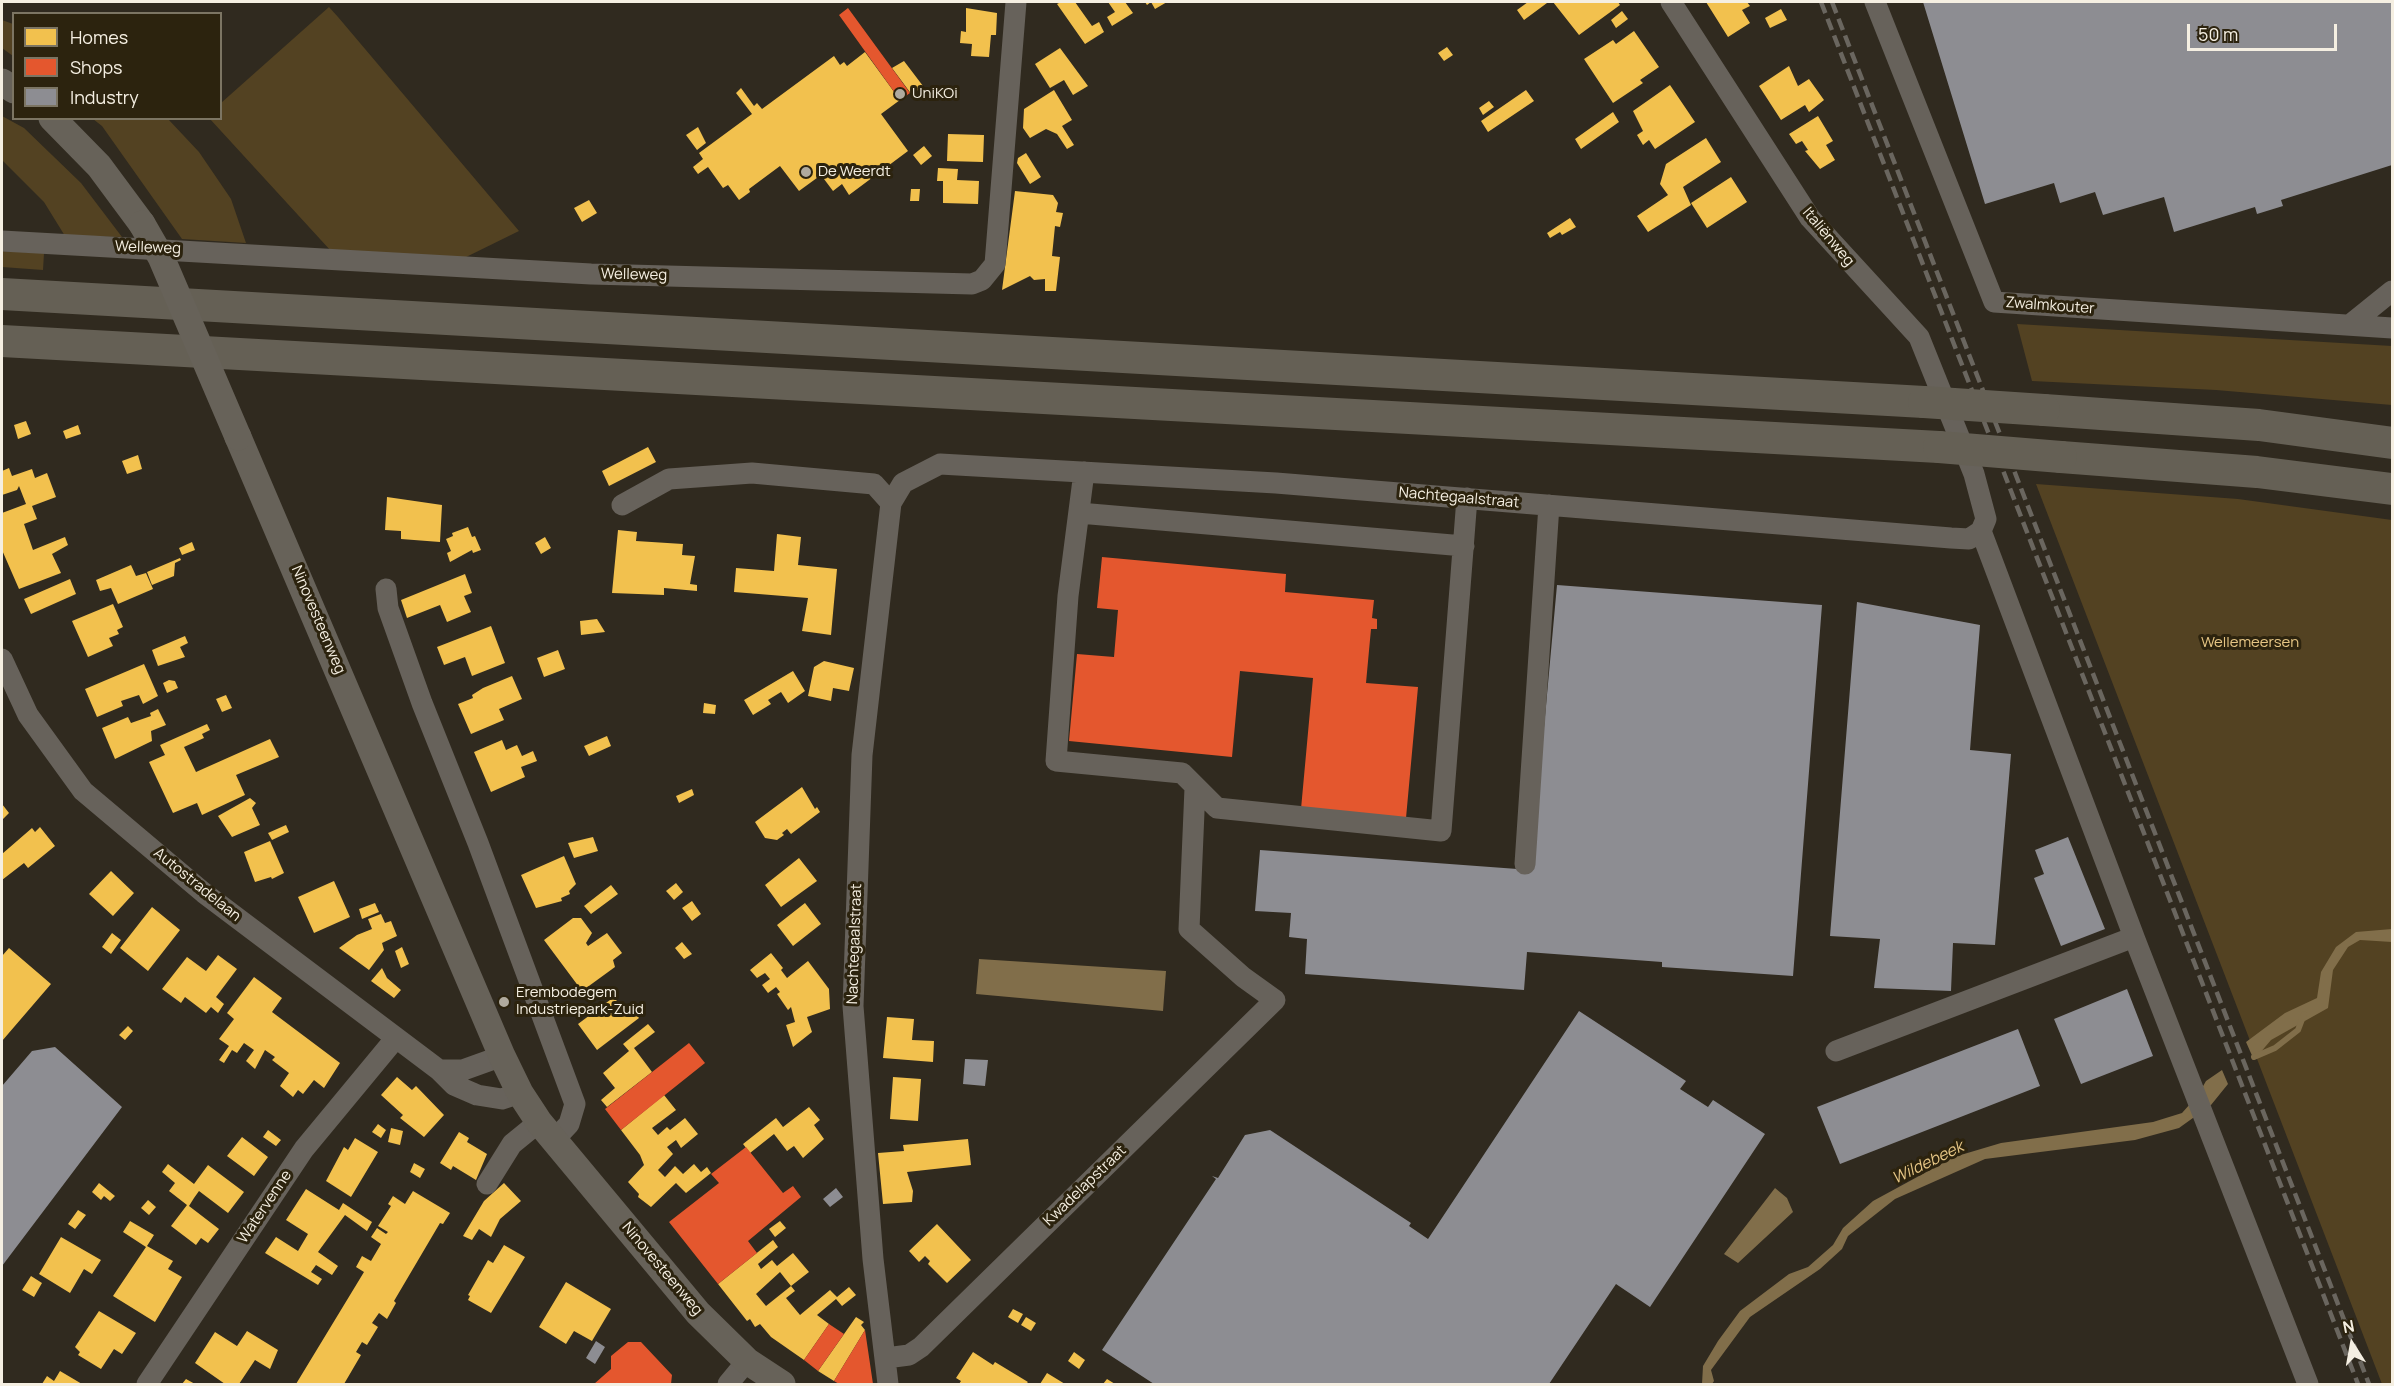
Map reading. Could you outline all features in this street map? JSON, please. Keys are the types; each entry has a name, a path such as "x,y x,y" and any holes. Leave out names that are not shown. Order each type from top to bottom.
{"highway":[{"path":"2,294 1924,402 2259,425 2392,443"},
{"path":"2,341 1939,447 2257,472 2392,489"}],"main road":[{"name":"Ninovesteenweg","path":"53,120 99,166 142,224 161,257 502,1056 520,1093 547,1131 698,1313 747,1361 782,1384"}],"street":[{"name":"Welleweg","path":"2,241 591,274 972,284 982,280 995,264 1016,2"},
{"name":"Italiënweg","path":"1671,2 1810,218 1919,337 1974,474 1986,519 1981,531"},
{"name":"Zwalmkouter","path":"1875,2 1994,302 2392,328"},
{"path":"2351,324 2392,291"},
{"name":"Nachtegaalstraat","path":"888,1384 873,1259 853,1006 862,755 891,502 903,483 939,464 1276,483 1951,538 1969,539 1981,531"},
{"path":"1084,472 1068,596 1056,761 1182,773 1217,808 1441,831 1467,498"},
{"path":"622,505 669,479 752,473 874,484 891,502"},
{"path":"1525,864 1549,505"},
{"path":"1079,513 1464,546"},
{"path":"1981,531 2134,937 2308,1384"},
{"path":"386,589 388,608 422,703 478,843 575,1104 569,1124 512,1144 487,1184"},
{"name":"Autostradelaan","path":"2,659 28,715 83,791 204,892 395,1039 439,1070 454,1085 477,1095 502,1099 520,1093"},
{"name":"Kwadelapstraat","path":"886,1358 909,1355 921,1347 1275,1000 1243,977 1189,929 1195,788"},
{"path":"1836,1051 2134,937"},
{"name":"Watervenne","path":"147,1384 304,1149 395,1039"},
{"path":"439,1070 464,1070 502,1056"},
{"path":"728,1384 747,1361"}],"green space":[{"path":"329,7 519,231 460,260 331,251 211,120 222,120 222,102"},
{"path":"2,20 12,24 12,55 2,48"},
{"path":"2,116 24,128 81,183 122,237 65,236 44,202 2,160"},
{"path":"94,120 169,120 199,152 231,199 246,243 182,239 102,126"},
{"path":"2,251 44,253 43,270 2,267"},
{"path":"2017,324 2392,346 2392,405 2216,390 2032,381"},
{"name":"Wellemeersen","path":"2036,484 2238,499 2392,520 2392,1384 2382,1384"}],"shaded area":[{"path":"2392,929 2392,942 2360,940 2348,947 2333,970 2328,1008 2271,1040 2254,1060 2246,1042 2285,1013 2317,998 2321,972 2336,947 2356,932"},
{"path":"979,959 1166,971 1163,1011 976,994"},
{"path":"2222,1070 2228,1084 2211,1105 2179,1128 2135,1140 1985,1159 1895,1199 1848,1236 1842,1249 1820,1269 1750,1317 1711,1370 1714,1381 1712,1384 1702,1384 1703,1366 1740,1311 1789,1274 1808,1267 1833,1245 1843,1228 1873,1201 1954,1157 2001,1143 2153,1122 2182,1113 2198,1095 2206,1081"},
{"path":"1775,1188 1787,1198 1793,1212 1738,1263 1724,1254"}],"building: Homes":[{"path":"1075,2 1092,26 1099,22 1104,32 1085,44 1057,4"},
{"path":"1108,2 1125,2 1133,13 1112,26 1107,17 1115,12"},
{"path":"1151,2 1167,2 1155,9"},
{"path":"1528,2 1547,3 1524,20 1517,10"},
{"path":"1553,2 1618,2 1620,5 1579,35"},
{"path":"1706,2 1747,2 1750,6 1742,10 1750,23 1728,37"},
{"path":"966,8 997,13 996,35 991,35 989,57 971,56 972,44 960,43 961,31 966,32"},
{"path":"1781,9 1787,20 1770,28 1765,18"},
{"path":"1622,11 1628,19 1616,28 1611,20"},
{"path":"1634,31 1659,67 1640,80 1643,83 1613,103 1584,59 1613,40 1616,44"},
{"path":"1447,47 1453,55 1444,61 1438,53"},
{"path":"1060,48 1088,86 1073,95 1064,80 1050,88 1035,64"},
{"path":"865,52 900,100 881,114 908,151 849,195 842,184 833,191 821,175 799,191 780,166 749,189 750,192 739,200 728,185 723,188 708,167 698,174 695,170 693,167 703,159 699,153 752,114 736,93 741,88 754,106 757,103 762,109 834,56 840,65 844,62 847,66"},
{"path":"904,61 923,86 912,95 892,68"},
{"path":"1789,66 1798,86 1809,79 1824,100 1809,112 1805,105 1781,120 1759,86"},
{"path":"1670,85 1695,122 1655,149 1649,140 1643,145 1637,135 1643,131 1633,111"},
{"path":"1054,90 1072,120 1062,126 1074,145 1067,149 1057,134 1046,129 1030,138 1023,128 1024,109"},
{"path":"1526,90 1534,101 1488,132 1481,121"},
{"path":"1489,101 1494,107 1483,115 1479,108"},
{"path":"1613,112 1619,122 1581,149 1575,139"},
{"path":"1818,116 1833,141 1826,145 1835,160 1820,169 1805,151 1808,150 1802,141 1796,144 1789,134"},
{"path":"698,127 706,143 697,150 686,135"},
{"path":"948,134 984,135 983,162 947,161"},
{"path":"1706,138 1721,162 1683,187 1691,205 1648,232 1637,216 1668,195 1660,184 1666,164"},
{"path":"924,146 932,156 921,165 913,155"},
{"path":"1026,153 1041,177 1030,184 1017,163 1018,158"},
{"path":"938,168 958,169 957,180 979,181 978,204 943,203 943,181 937,181"},
{"path":"1731,177 1747,202 1707,228 1691,203"},
{"path":"911,189 920,189 919,201 910,201"},
{"path":"1015,191 1053,195 1058,203 1056,212 1063,213 1060,227 1055,226 1052,256 1060,257 1056,291 1045,291 1045,279 1034,280 1030,276 1002,290"},
{"path":"589,200 597,213 582,222 574,208"},
{"path":"1570,218 1576,227 1562,235 1560,232 1550,238 1547,233"},
{"path":"26,421 31,434 18,439 14,425"},
{"path":"78,425 81,434 66,439 63,431"},
{"path":"648,447 656,462 609,486 602,471"},
{"path":"138,455 142,469 127,474 122,461"},
{"path":"9,468 12,476 32,469 35,478 47,473 56,497 32,506 37,519 24,524 33,550 65,537 68,545 52,554 61,573 19,589 2,550 2,513 26,504 19,486 17,490 2,495 2,471"},
{"path":"387,497 442,505 440,542 401,539 401,531 385,530"},
{"path":"468,527 481,550 473,553 472,550 450,562 447,553 451,551 446,539 453,536 452,533"},
{"path":"618,530 637,532 636,541 683,544 682,555 695,556 690,584 697,585 697,591 664,588 664,595 612,593"},
{"path":"777,534 801,537 798,565 837,569 831,635 802,631 808,598 734,592 736,568 774,571"},
{"path":"545,537 551,548 541,554 535,543"},
{"path":"192,542 195,550 182,555 179,548"},
{"path":"180,558 181,560 175,563 174,576 152,585 147,572"},
{"path":"131,565 136,576 146,573 153,589 118,604 111,588 100,591 96,580"},
{"path":"465,574 472,593 464,596 471,612 447,622 440,605 407,618 401,600"},
{"path":"70,579 76,594 31,614 24,599"},
{"path":"113,604 123,627 117,630 119,634 109,638 113,646 88,657 72,621"},
{"path":"597,619 605,632 581,635 580,621"},
{"path":"491,626 505,663 472,676 465,657 444,665 437,647"},
{"path":"185,636 188,643 180,647 185,657 158,666 152,650"},
{"path":"558,650 565,669 544,677 537,658"},
{"path":"824,661 854,668 849,691 833,688 831,701 808,696 814,667"},
{"path":"144,664 158,696 143,704 139,695 121,701 123,706 97,717 85,689"},
{"path":"793,671 805,691 788,703 781,692 768,700 771,704 753,715 744,700"},
{"path":"512,676 522,699 499,709 504,720 471,734 458,704 473,698 472,695 483,688"},
{"path":"169,680 175,681 178,688 167,693 163,683"},
{"path":"226,695 232,708 222,712 216,699"},
{"path":"704,703 716,705 715,714 703,713"},
{"path":"158,709 166,725 151,731 152,741 115,759 102,728 128,717 131,723 151,716 150,713"},
{"path":"207,724 210,730 202,734 204,738 184,747 196,772 270,739 279,757 236,775 245,795 202,815 197,803 173,813 149,762 165,755 160,745"},
{"path":"607,736 611,746 589,756 584,746"},
{"path":"502,740 506,750 517,745 522,756 533,751 537,761 521,767 525,777 491,792 474,752"},
{"path":"802,787 815,809 817,807 820,812 791,834 787,829 782,833 784,835 777,840 765,838 755,822"},
{"path":"692,789 694,795 679,803 676,796"},
{"path":"250,798 256,803 252,808 260,825 232,837 218,816"},
{"path":"2,804 9,813 2,820"},
{"path":"286,825 289,832 272,840 268,833"},
{"path":"40,827 55,846 28,868 24,863 2,880 2,854 32,828 35,832"},
{"path":"593,837 598,851 574,858 568,843"},
{"path":"270,841 284,873 272,879 271,877 255,882 244,852"},
{"path":"564,856 576,884 569,891 570,894 561,898 562,901 536,908 521,875"},
{"path":"799,858 817,881 781,907 765,885"},
{"path":"111,871 134,893 113,916 89,894"},
{"path":"334,881 350,917 314,933 298,897"},
{"path":"676,883 683,892 674,900 666,891"},
{"path":"611,885 618,894 591,914 584,906"},
{"path":"692,901 701,914 692,921 682,908"},
{"path":"375,903 379,912 362,919 359,909"},
{"path":"805,903 821,924 793,946 777,925"},
{"path":"152,907 180,930 148,971 120,948"},
{"path":"381,914 385,923 391,921 397,936 382,943 384,950 369,970 339,948 357,935 372,929 368,919"},
{"path":"573,918 581,918 592,933 586,943 588,946 607,933 622,953 613,960 615,967 582,991 544,940"},
{"path":"112,933 121,940 111,954 102,947"},
{"path":"682,942 692,954 684,959 675,948"},
{"path":"402,947 409,964 401,968 395,951"},
{"path":"9,948 51,984 2,1041 2,956"},
{"path":"771,953 783,968 781,970 787,978 808,961 829,989 830,1009 807,1017 812,1032 793,1047 786,1025 795,1022 791,1007 788,1010 777,994 780,992 776,987 768,993 762,985 770,979 765,973 757,978 750,970"},
{"path":"218,955 237,969 216,997 224,1004 218,1013 211,1007 206,1013 185,997 181,1003 162,989 187,957 206,971"},
{"path":"382,968 387,978 401,990 394,998 371,981"},
{"path":"254,977 282,998 272,1012 340,1063 324,1088 314,1080 303,1094 298,1090 293,1097 280,1086 289,1073 272,1060 275,1057 265,1050 255,1069 246,1061 254,1050 244,1043 237,1053 232,1050 224,1063 219,1060 229,1046 219,1039 234,1019 227,1013"},
{"path":"614,997 624,1011 630,1007 639,1018 597,1050 578,1024"},
{"path":"887,1017 914,1019 912,1040 934,1041 933,1062 883,1058"},
{"path":"648,1024 655,1032 634,1048 652,1072 607,1107 601,1100 615,1088 603,1073 629,1051 623,1044"},
{"path":"128,1026 133,1031 125,1040 119,1035"},
{"path":"397,1077 412,1090 416,1086 444,1115 424,1137 400,1118 403,1115 381,1095"},
{"path":"893,1077 921,1079 918,1121 890,1119"},
{"path":"664,1095 676,1110 652,1128 658,1135 667,1127 670,1130 685,1118 698,1134 681,1148 676,1140 667,1147 673,1154 658,1170 665,1177 675,1166 683,1174 694,1164 701,1172 707,1167 711,1173 686,1193 676,1183 651,1207 638,1197 639,1194 628,1182 644,1165 640,1155 621,1130"},
{"path":"809,1107 820,1120 814,1125 824,1139 803,1158 794,1146 787,1151 774,1134 750,1153 743,1144 776,1118 783,1127"},
{"path":"378,1124 386,1130 381,1138 372,1132"},
{"path":"391,1128 403,1131 400,1145 388,1142"},
{"path":"268,1130 281,1140 276,1146 263,1137"},
{"path":"459,1132 469,1138 467,1142 487,1154 476,1180 453,1166 451,1170 440,1163"},
{"path":"242,1137 268,1157 254,1176 227,1156"},
{"path":"355,1138 378,1152 351,1197 326,1181 344,1147 348,1150"},
{"path":"968,1139 971,1165 907,1172 913,1191 912,1202 883,1204 878,1153 904,1151 903,1145"},
{"path":"414,1163 425,1169 420,1178 410,1172"},
{"path":"168,1164 194,1184 208,1165 244,1192 228,1213 199,1191 194,1198 189,1206 219,1229 208,1243 201,1238 196,1245 171,1226 187,1205 169,1191 175,1183 162,1172"},
{"path":"99,1183 115,1196 110,1201 104,1196 101,1200 92,1192"},
{"path":"504,1183 521,1201 500,1219 491,1237 479,1229 472,1240 463,1236 484,1201"},
{"path":"306,1189 339,1210 343,1203 372,1222 367,1231 345,1215 318,1252 338,1266 332,1275 316,1265 311,1272 322,1279 318,1285 265,1253 276,1237 298,1251 308,1234 286,1220"},
{"path":"413,1191 450,1213 443,1224 440,1223 394,1301 396,1303 387,1319 379,1313 372,1323 378,1327 367,1345 362,1342 356,1352 361,1355 344,1384 296,1384 364,1272 356,1267 362,1256 371,1261 381,1244 371,1237 377,1228 386,1234 388,1232 378,1226 391,1206 388,1204 393,1196 405,1204"},
{"path":"148,1200 156,1207 149,1215 141,1208"},
{"path":"78,1210 86,1215 75,1229 68,1224"},
{"path":"130,1221 154,1235 147,1246 173,1261 168,1269 182,1277 155,1322 113,1296 146,1247 123,1232"},
{"path":"780,1221 786,1228 775,1237 769,1229"},
{"path":"937,1224 971,1260 947,1283 928,1264 930,1261 925,1256 919,1262 909,1251"},
{"path":"61,1237 101,1260 92,1274 84,1269 70,1293 39,1274"},
{"path":"773,1240 778,1247 758,1264 761,1269 772,1260 777,1266 793,1253 809,1272 791,1286 795,1291 786,1298 800,1315 830,1290 837,1297 849,1287 856,1295 842,1306 836,1299 817,1315 829,1324 804,1360 771,1337 760,1324 755,1327 750,1319 747,1321 718,1284","holes":["780,1272 791,1286 766,1306 756,1294"]},
{"path":"504,1245 525,1257 491,1313 468,1300 470,1296 468,1295 488,1260 493,1263"},
{"path":"31,1276 42,1283 34,1297 22,1290"},
{"path":"566,1282 611,1309 592,1341 574,1331 566,1344 539,1327"},
{"path":"1013,1309 1023,1314 1018,1323 1008,1317"},
{"path":"99,1311 136,1333 122,1354 114,1349 101,1369 78,1355 80,1352 75,1347"},
{"path":"856,1317 864,1322 861,1325 865,1330 834,1381 818,1371"},
{"path":"1026,1317 1036,1323 1031,1331 1021,1325"},
{"path":"247,1331 278,1350 270,1369 255,1360 239,1384 225,1384 195,1363 215,1332 237,1346"},
{"path":"973,1352 993,1365 995,1362 1028,1382 1026,1384 959,1384 961,1381 956,1378"},
{"path":"1074,1352 1085,1360 1079,1369 1068,1361"},
{"path":"60,1371 82,1384 42,1384 47,1376 54,1381"},
{"path":"1047,1373 1065,1384 1040,1384"},
{"path":"186,1379 195,1384 182,1384"},
{"path":"1107,1379 1115,1384 1103,1384"}],"building: Shops":[{"path":"848,8 910,93 900,100 839,15"},
{"path":"1102,557 1286,574 1285,592 1374,600 1372,618 1377,619 1377,629 1371,629 1366,683 1418,687 1406,818 1301,809 1313,678 1240,671 1232,757 1069,741 1077,654 1114,657 1118,610 1097,608"},
{"path":"689,1043 705,1063 621,1130 605,1109"},
{"path":"746,1147 783,1193 793,1186 801,1197 748,1241 757,1253 718,1284 669,1222 719,1183 711,1174"},
{"path":"829,1324 844,1334 818,1371 804,1360"},
{"path":"865,1330 873,1384 839,1384 834,1381"},
{"path":"628,1342 641,1342 672,1375 671,1384 594,1384 611,1369 611,1356"}],"building: Industry":[{"path":"1923,2 2392,2 2392,165 2281,200 2283,206 2257,214 2255,207 2174,232 2164,197 2103,215 2095,192 2060,203 2054,183 1985,204"},
{"path":"1557,585 1822,605 1793,976 1662,967 1662,962 1527,952 1524,990 1305,974 1307,939 1289,937 1291,913 1255,911 1260,850 1531,870"},
{"path":"1857,602 1980,625 1970,750 2011,754 1995,945 1953,943 1951,991 1874,988 1880,939 1830,936"},
{"path":"2068,837 2105,929 2061,946 2034,878 2044,874 2035,850"},
{"path":"2127,989 2153,1056 2081,1084 2054,1019"},
{"path":"1579,1011 1686,1081 1680,1089 1708,1107 1713,1100 1765,1134 1650,1307 1616,1284 1549,1384 1154,1384 1102,1350 1216,1179 1212,1176 1218,1178 1245,1135 1270,1130 1411,1223 1409,1226 1428,1239"},
{"path":"2018,1029 2040,1086 1840,1164 1817,1107"},
{"path":"55,1047 122,1107 2,1266 2,1086 32,1051"},
{"path":"965,1059 988,1060 985,1086 963,1084"},
{"path":"836,1188 843,1197 830,1207 823,1199"},
{"path":"596,1341 605,1347 595,1364 586,1358"}],"waterway":[{"name":"Wildebeek","path":"2254,1057 2275,1048 2298,1030 2304,1014"}],"railway":[{"path":"1821,2 2358,1384"},
{"path":"1832,2 2369,1384"}],"place":[{"name":"UniKOi","path":"900,94"},
{"name":"De Weerdt","path":"806,172"},
{"name":"Erembodegem Industriepark-Zuid","path":"504,1002"}]}
